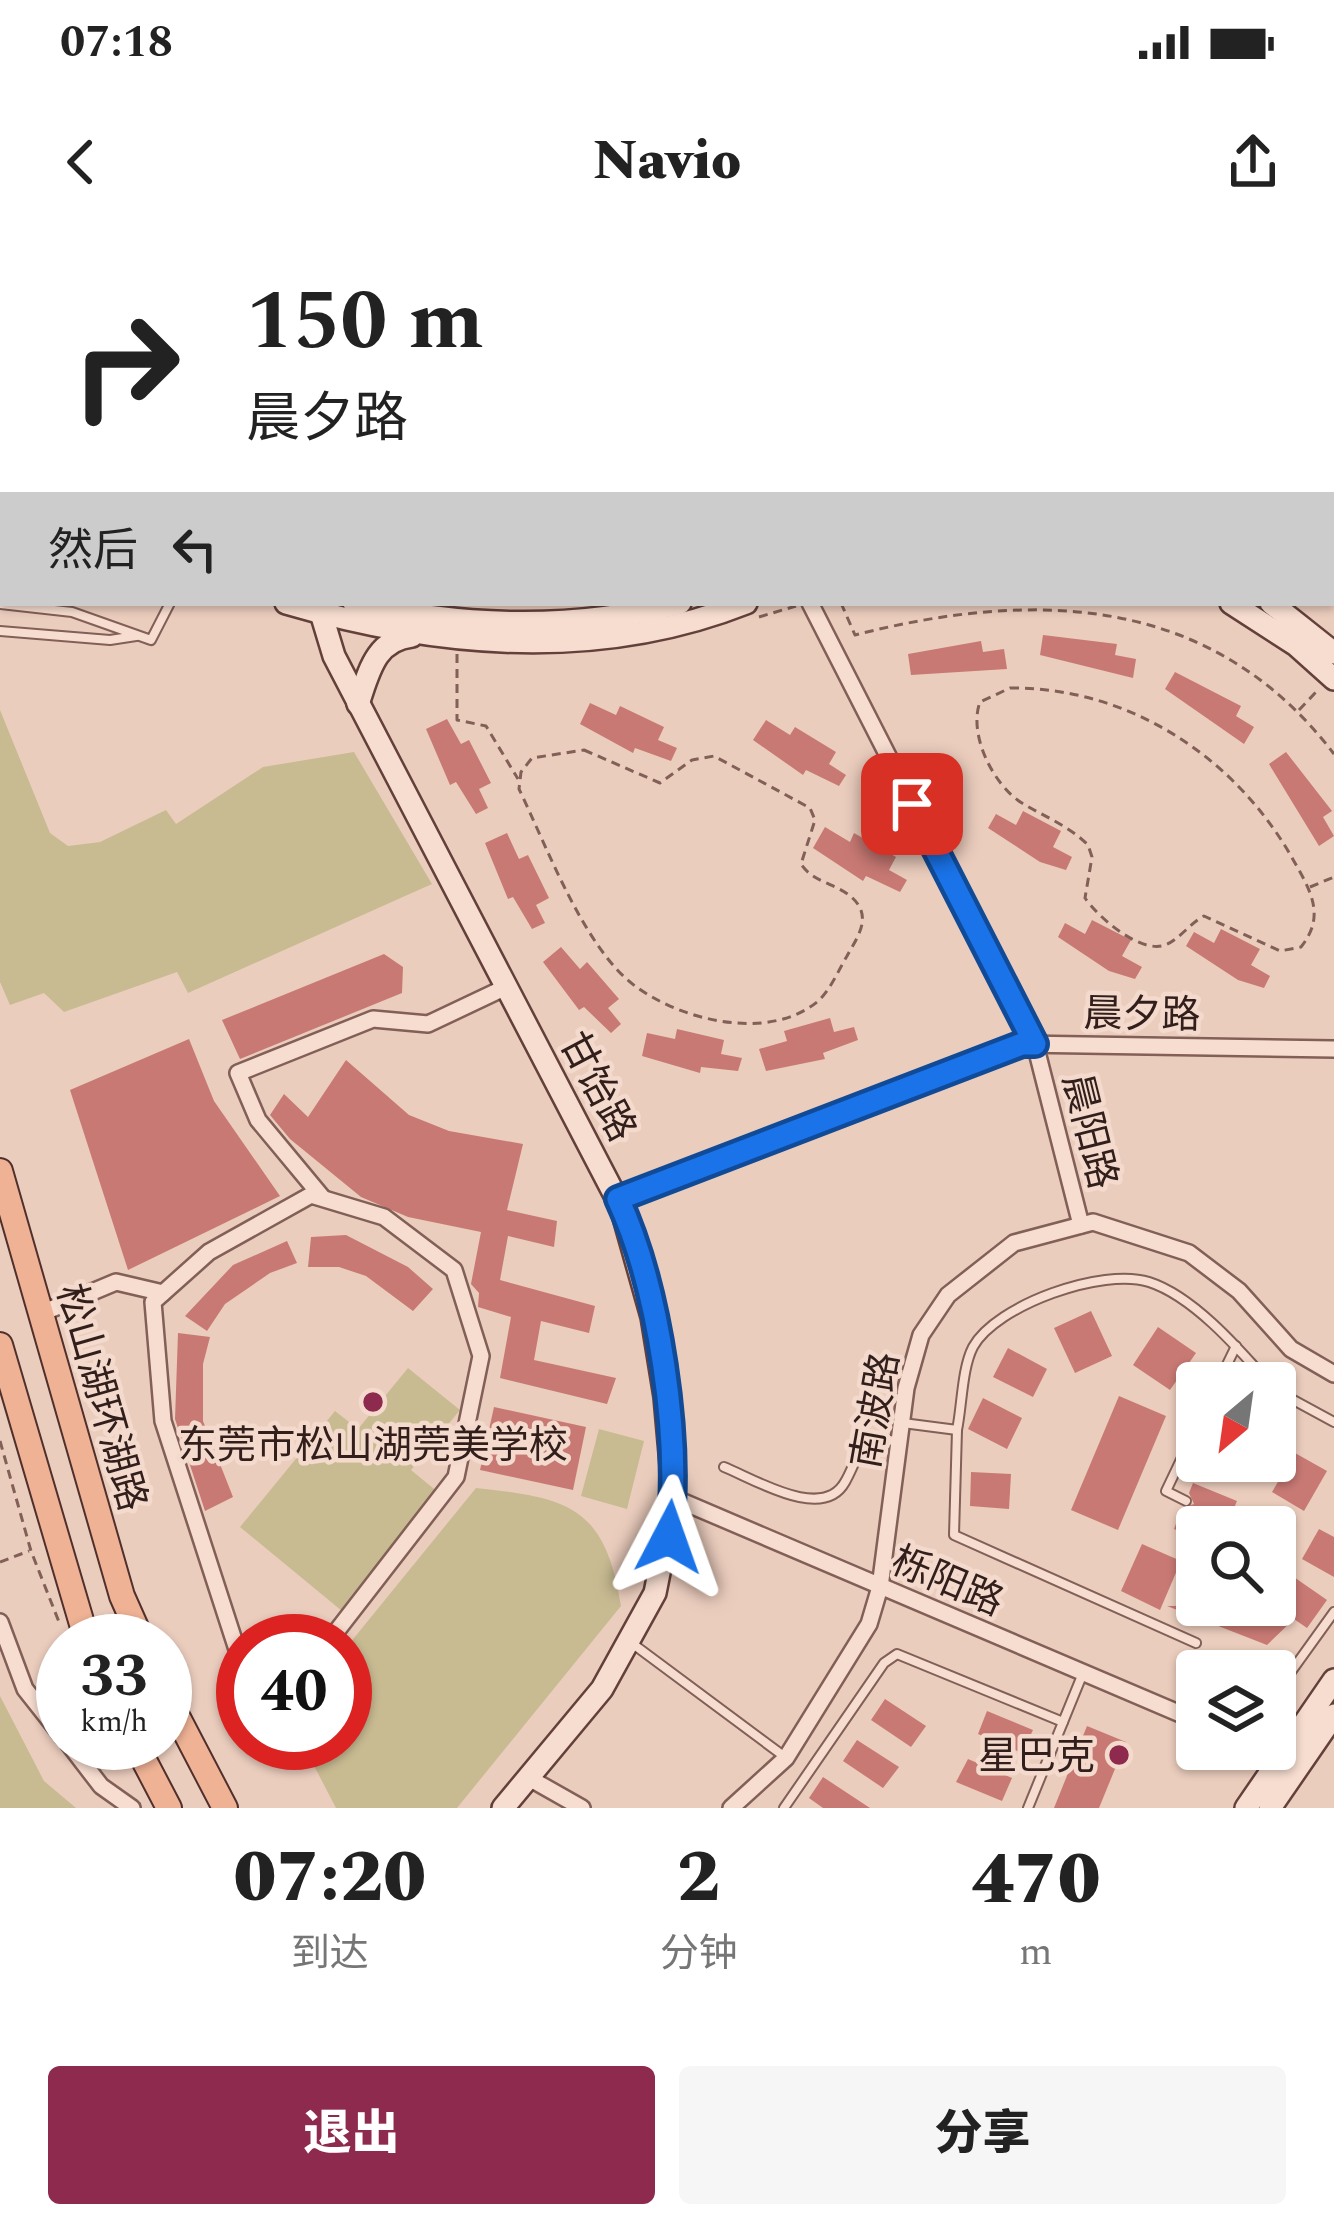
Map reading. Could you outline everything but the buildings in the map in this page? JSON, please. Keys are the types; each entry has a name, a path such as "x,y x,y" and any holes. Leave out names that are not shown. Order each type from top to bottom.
{"main road":[{"name":"松山湖环湖路","path":"0,1171 130,1614"},
{"path":"0,1346 79,1614"},
{"path":"192,1745 225,1808"},
{"path":"149,1770 169,1808"}],"street":[{"path":"371,606 434,617 544,623 596,620 665,606"},
{"path":"318,608 418,635 599,639 734,606"},
{"name":"晨阳路","path":"812,606 1035,1044 1081,1226"},
{"path":"1236,606 1331,669"},
{"path":"1274,606 1331,669"},
{"name":"甘饴路","path":"318,608 358,704 618,1199 652,1317 674,1498 663,1568 630,1642 576,1725 503,1808"},
{"path":"358,704 376,655 394,638 418,635"},
{"path":"322,1197 258,1120 238,1073 373,1019 428,1024 504,988"},
{"name":"晨夕路","path":"618,1199 1022,1044 1334,1049"},
{"path":"226,1614 163,1421 153,1302 209,1252 311,1196 383,1217 454,1270 481,1357 456,1477 350,1614"},
{"name":"南波路","path":"731,1808 786,1758 869,1624 880,1587 902,1422 921,1335 948,1295 1014,1244 1093,1222 1189,1253 1238,1291 1291,1348 1334,1375"},
{"path":"42,1313 116,1282 163,1293"},
{"name":"栎阳路","path":"674,1498 1176,1712"},
{"path":"0,1622 26,1689 36,1702"},
{"path":"1296,1736 1334,1680"},
{"path":"1296,1746 1334,1715"},
{"path":"88,1770 101,1786 132,1808"},
{"path":"1246,1808 1273,1770"},
{"path":"1270,1808 1278,1770"},
{"path":"529,1778 581,1808"}],"lane":[{"path":"18,606 72,612 152,640 169,606"},
{"path":"0,631 110,640 138,636"},
{"path":"1196,1643 954,1535 957,1430 973,1347 1016,1307 1081,1284 1148,1281 1222,1330 1250,1362"},
{"path":"1228,1362 1236,1346"},
{"path":"1296,1400 1334,1422"},
{"path":"902,1422 957,1430"},
{"path":"724,1467 807,1499 829,1498 844,1485 862,1445 877,1437 899,1442"},
{"path":"1176,1470 1166,1491 1186,1501"},
{"path":"1296,1665 1334,1612"},
{"path":"630,1642 786,1758"},
{"path":"784,1808 884,1663 897,1654 1063,1722"},
{"path":"1028,1808 1083,1672"}],"path":[{"path":"842,606 855,634 992,609 1114,613 1171,629 1223,657 1296,712 1334,754"},
{"path":"456,639 457,721 486,726 519,781 598,945 634,985 673,1008 732,1022 761,1022 803,1011 820,1000 856,940 863,922 860,907 848,895 808,876 800,864 814,820 810,808 714,756 692,760 660,783 584,750 543,753 526,764 519,781"},
{"path":"1296,712 1331,669"},
{"path":"1010,688 1044,688 1113,704 1178,738 1207,756 1260,806 1308,887 1316,909 1315,926 1294,950 1280,951 1204,916 1166,945 1138,941 1100,916 1085,898 1092,857 1088,845 1019,801 997,774 973,726 980,702 1010,688"},
{"path":"1308,887 1334,877"},
{"path":"0,1442 31,1551 56,1614"},
{"path":"0,1562 31,1551"}],"shaded area":[{"path":"0,710 50,833 68,846 100,842 166,810 176,824 263,767 354,752 432,884 188,993 177,972 64,1012 44,993 10,1005 0,982"},
{"path":"408,1368 460,1410 411,1470 439,1493 342,1611 240,1527 335,1411 358,1429"},
{"path":"599,1429 644,1441 627,1509 581,1496"},
{"path":"476,1488 536,1497 577,1513 605,1547 621,1606 457,1808 336,1808 316,1770 372,1770 372,1616"},
{"path":"0,1696 36,1770 76,1808 0,1808"}],"place":[{"name":"东莞市松山湖莞美学校","path":"373,1402"},
{"name":"星巴克","path":"1119,1755"}],"route":[{"path":"669,1537 674,1498 665,1396 652,1317 618,1199 1022,1044 1035,1044 912,804"}]}
